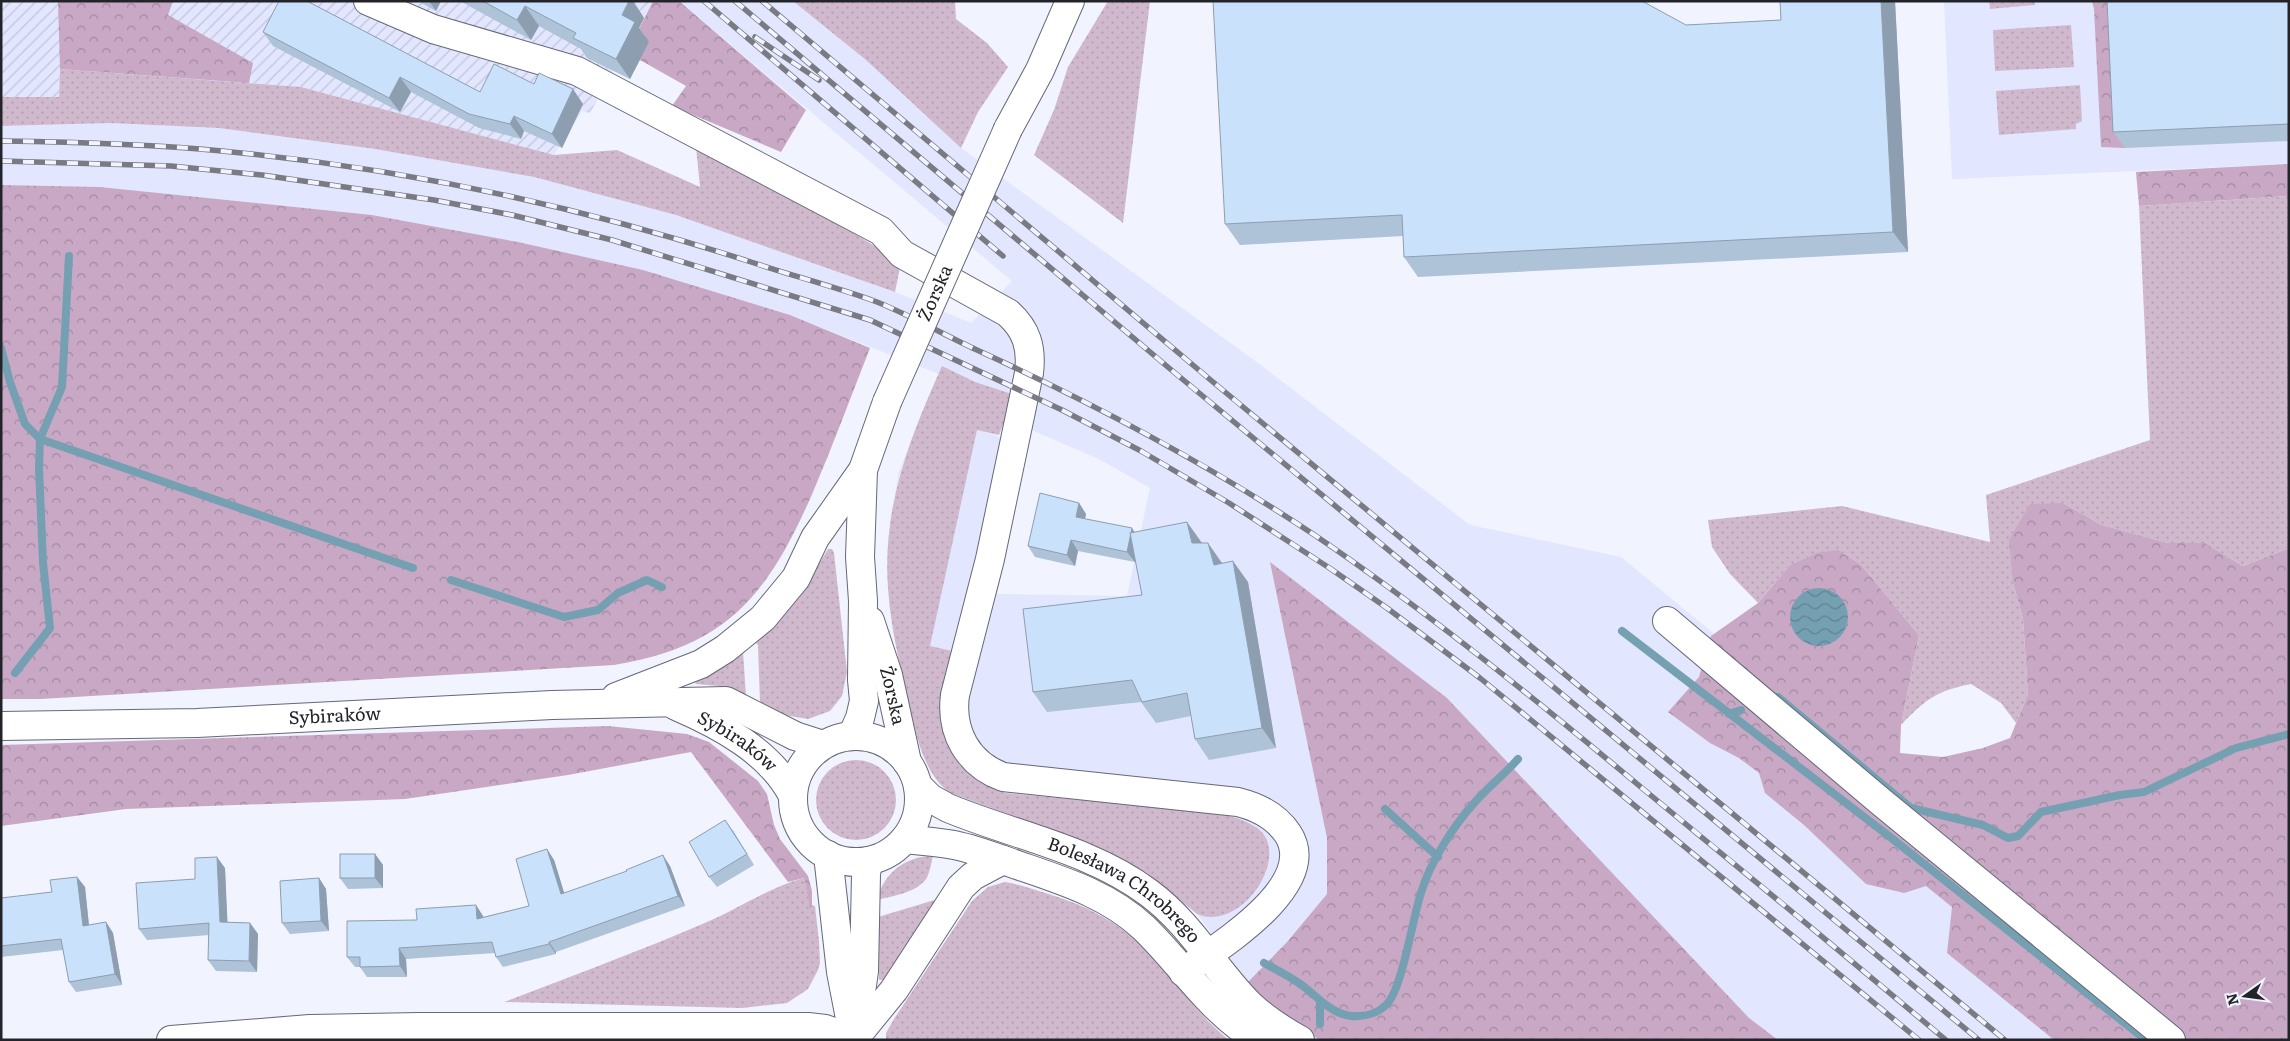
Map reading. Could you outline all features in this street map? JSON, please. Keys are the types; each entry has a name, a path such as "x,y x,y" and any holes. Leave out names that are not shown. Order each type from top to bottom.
{"main road":[{"path":"368,1 433,29 577,71 881,231 902,254 1008,312 1017,321 1024,331 1029,344 1030,364 990,559 955,695 954,714 957,731 972,757 986,769 1003,777 1232,801 1256,807 1275,819 1289,836 1293,851 1291,868 1285,883 1274,901 1261,914 1184,972"},
{"name":"Żorska","path":"852,736 860,718 864,701 862,680 864,601 860,557 864,470 888,402 1008,130 1040,70 1070,1"},
{"path":"599,703 701,664 725,649 753,627 772,610 796,578 815,538 864,470"},
{"name":"Żorska","path":"864,601 888,675 907,762"},
{"path":"1667,621 1895,813 2171,1040"},
{"name":"Sybiraków","path":"1,726 197,723 599,703 726,701 795,736 823,745"},
{"name":"Sybiraków","path":"668,702 716,724 730,733 779,773 793,796"},
{"path":"852,736 881,741 900,753 907,762 918,786 918,810 913,825 905,839 890,852 868,861 845,861 828,855 812,843 802,831 796,817 793,796 794,786 807,758 823,745 852,736"},
{"name":"Bolesława Chrobrego","path":"918,786 930,798 948,808 1067,850 1120,873 1168,909 1209,953 1254,1009 1276,1026 1300,1040"},
{"name":"Bolesława Chrobrego","path":"905,839 952,845 1002,860 1073,885 1118,906 1144,928 1215,1008 1258,1040"},
{"path":"828,855 840,972 854,1039"},
{"path":"854,1039 894,990 961,888 973,876 1002,860"},
{"path":"854,1039 864,971 866,874 868,861"},
{"path":"171,1040 310,1029 419,1033 808,1027 825,1029 854,1039"}],"shaded area":[{"path":"1,1 653,1 590,113 582,111 554,155 301,87 60,69 59,97 1,97"},
{"path":"679,1 793,1 866,60 961,148 1258,363 1470,525 1621,557 2206,1040 1778,1040 1749,1018 1447,698 1271,563 1327,838 1327,894 1287,942 1248,982 1197,914 1146,872 1100,848 973,802 951,793 939,784 919,745 898,649 888,589 890,520 899,472 922,412 1028,446 997,594 1127,596 1150,488 1101,460 1036,432 1000,413 979,390 790,315 643,270 518,242 372,215 100,187 1,185 1,126 110,123 219,128 375,149 534,177 676,215 895,292 971,323 1012,281"},
{"path":"793,1 955,1 956,19 987,43 1008,67 978,112 961,148 866,60"},
{"path":"1108,1 1150,1 1123,223 1034,155 1054,110 1068,67"},
{"path":"1944,1 2289,1 2289,164 1952,179"},
{"path":"1989,1 2035,1 2035,5 1990,9"},
{"path":"2071,25 2074,67 1995,71 1993,30"},
{"path":"60,69 301,87 554,155 617,150 700,187 696,147 830,219 901,262 895,292 676,215 534,177 375,149 219,128 110,123 1,126 1,97 59,97"},
{"path":"2080,85 2082,121 2076,124 2076,129 1999,135 1996,91"},
{"path":"2289,196 2289,548 2243,566 2205,543 2168,543 2102,525 2063,503 2013,582 2023,619 2028,694 2016,723 2001,703 1971,684 1932,697 1901,725 1919,635 1862,566 1789,566 1758,603 1730,574 1712,547 1708,520 1842,506 1990,542 1986,495 2150,440 2139,206"},
{"path":"942,366 975,382 1012,394 999,435 977,430 930,646 952,651 944,696 943,717 946,736 952,754 964,769 981,782 1005,793 1209,812 1234,817 1257,828 1267,840 1269,855 1266,871 1258,887 1246,902 1231,912 1214,917 1197,914 1146,872 1100,848 951,793 938,782 928,766 916,733 895,642 888,588 887,558 894,501 909,446"},
{"path":"828,549 832,549 834,553 847,672 842,696 830,711 808,719 784,715 760,702 758,645 756,643 795,599"},
{"path":"743,652 746,696 718,686 696,684 694,679"},
{"path":"856,760 871,763 884,772 893,785 896,800 893,815 884,828 871,837 856,840 841,837 828,828 819,815 816,800 819,785 828,772 841,763"},
{"path":"933,856 928,874 922,884 910,891 877,900 884,882 897,868 913,859"},
{"path":"804,878 810,907 812,905 815,906 820,963 808,989 787,1003 742,1008 504,1002 682,933 719,917 766,892"},
{"path":"1005,882 1061,898 1095,912 1110,921 1152,955 1203,1015 1229,1040 886,1040 886,1033 894,1019 972,901 988,887"},
{"path":"938,899 884,980 879,980 878,917"}],"green space":[{"path":"58,1 173,1 168,15 253,63 249,83 60,69"},
{"path":"653,1 679,1 806,110 781,152 672,106 686,86 640,60 636,35"},
{"path":"2092,1 2117,1 2125,148 2101,147 2094,9"},
{"path":"2289,164 2289,196 2139,206 2136,172"},
{"path":"1,185 100,187 372,215 518,242 643,270 790,315 870,348 813,492 779,559 761,586 740,610 715,629 687,645 653,657 614,665 41,699 1,699"},
{"path":"2063,503 2102,525 2168,543 2205,543 2243,566 2289,548 2289,1040 2054,1040 1947,953 1952,907 1926,886 1904,893 1866,884 1804,825 1765,793 1759,773 1739,758 1710,743 1668,712 1699,677 1711,636 1758,603 1789,566 1817,553 1838,550 1862,566 1919,635 1901,725 1900,753 1943,757 1983,748 2010,738 2028,694 2023,619 2013,582 2009,540 2030,504"},
{"path":"1270,562 1447,698 1749,1018 1778,1040 1320,1040 1277,1014 1248,982 1287,942 1327,894 1327,838"},
{"path":"608,726 687,734 709,742 758,781 767,794 774,825 780,839 808,876 812,891 812,907 810,908 804,878 788,882 691,752 568,775 405,799 126,809 1,826 1,745"}],"water":[{"path":"1813,588 1825,588 1840,596 1848,611 1848,623 1840,638 1825,646 1813,646 1798,638 1790,623 1790,611 1798,596"}],"building":[{"path":"279,1 307,1 480,92 494,64 534,84 539,73 573,89 552,134 514,116 510,124 469,114 400,77 389,98 263,32"},
{"path":"483,1 629,1 622,15 635,22 616,59 573,38 576,33 525,6 517,20"},
{"path":"1213,1 1642,1 1686,25 1781,20 1780,1 1881,1 1893,232 1404,257 1402,215 1225,224"},
{"path":"2107,1 2289,1 2289,124 2113,132"},
{"path":"1040,493 1079,503 1076,517 1132,528 1127,552 1071,540 1067,555 1028,546"},
{"path":"1187,522 1192,543 1208,543 1214,565 1233,561 1262,728 1195,739 1187,693 1142,702 1132,680 1033,692 1023,609 1142,595 1130,533"},
{"path":"725,820 747,854 709,877 689,842"},
{"path":"547,849 561,894 627,871 663,855 678,896 549,942 549,944 496,957 492,942 399,948 400,966 360,967 360,957 347,957 347,921 417,920 416,909 476,905 477,919 529,906 516,859"},
{"path":"340,854 375,854 375,878 340,878"},
{"path":"217,857 220,922 250,923 249,961 208,960 209,923 139,929 136,883 195,879 195,858"},
{"path":"77,877 83,926 106,922 115,974 69,982 61,939 1,946 1,898 52,892 50,880"},
{"path":"319,878 321,921 282,923 280,881"}],"waterway":[{"path":"15,673 50,628 43,563 39,467 40,439 62,387 69,256"},
{"path":"1,348 10,382 25,424 40,439 413,568"},
{"path":"451,580 564,617 598,610 618,593 647,580 662,587"},
{"path":"1622,631 1885,833 2146,1040"},
{"path":"1778,697 1911,808 1983,825 2008,838 2018,836 2041,812 2120,795 2144,792 2236,748 2289,734"},
{"path":"1729,714 1741,710"},
{"path":"1264,963 1294,980 1328,1007 1342,1014 1350,1016 1366,1015 1377,1012 1386,1005 1397,985 1421,893 1430,869 1451,833 1467,811 1518,759"},
{"path":"1385,809 1438,857"},
{"path":"1320,1001 1320,1024"}],"railway":[{"path":"704,1 1003,256"},
{"path":"735,1 1169,368 1979,1040"},
{"path":"762,1 1213,382 2005,1040"},
{"path":"755,37 819,80"},
{"path":"1,141 112,144 222,151 289,158 423,179 490,192 621,223 846,291 903,313 1150,436 1234,484 1316,536 1444,628 1526,693 1946,1040"},
{"path":"1,161 171,166 262,175 434,200 512,215 612,240 870,320 1062,410 1141,451 1229,503 1331,569 1387,608 1480,678 1919,1040"}]}
